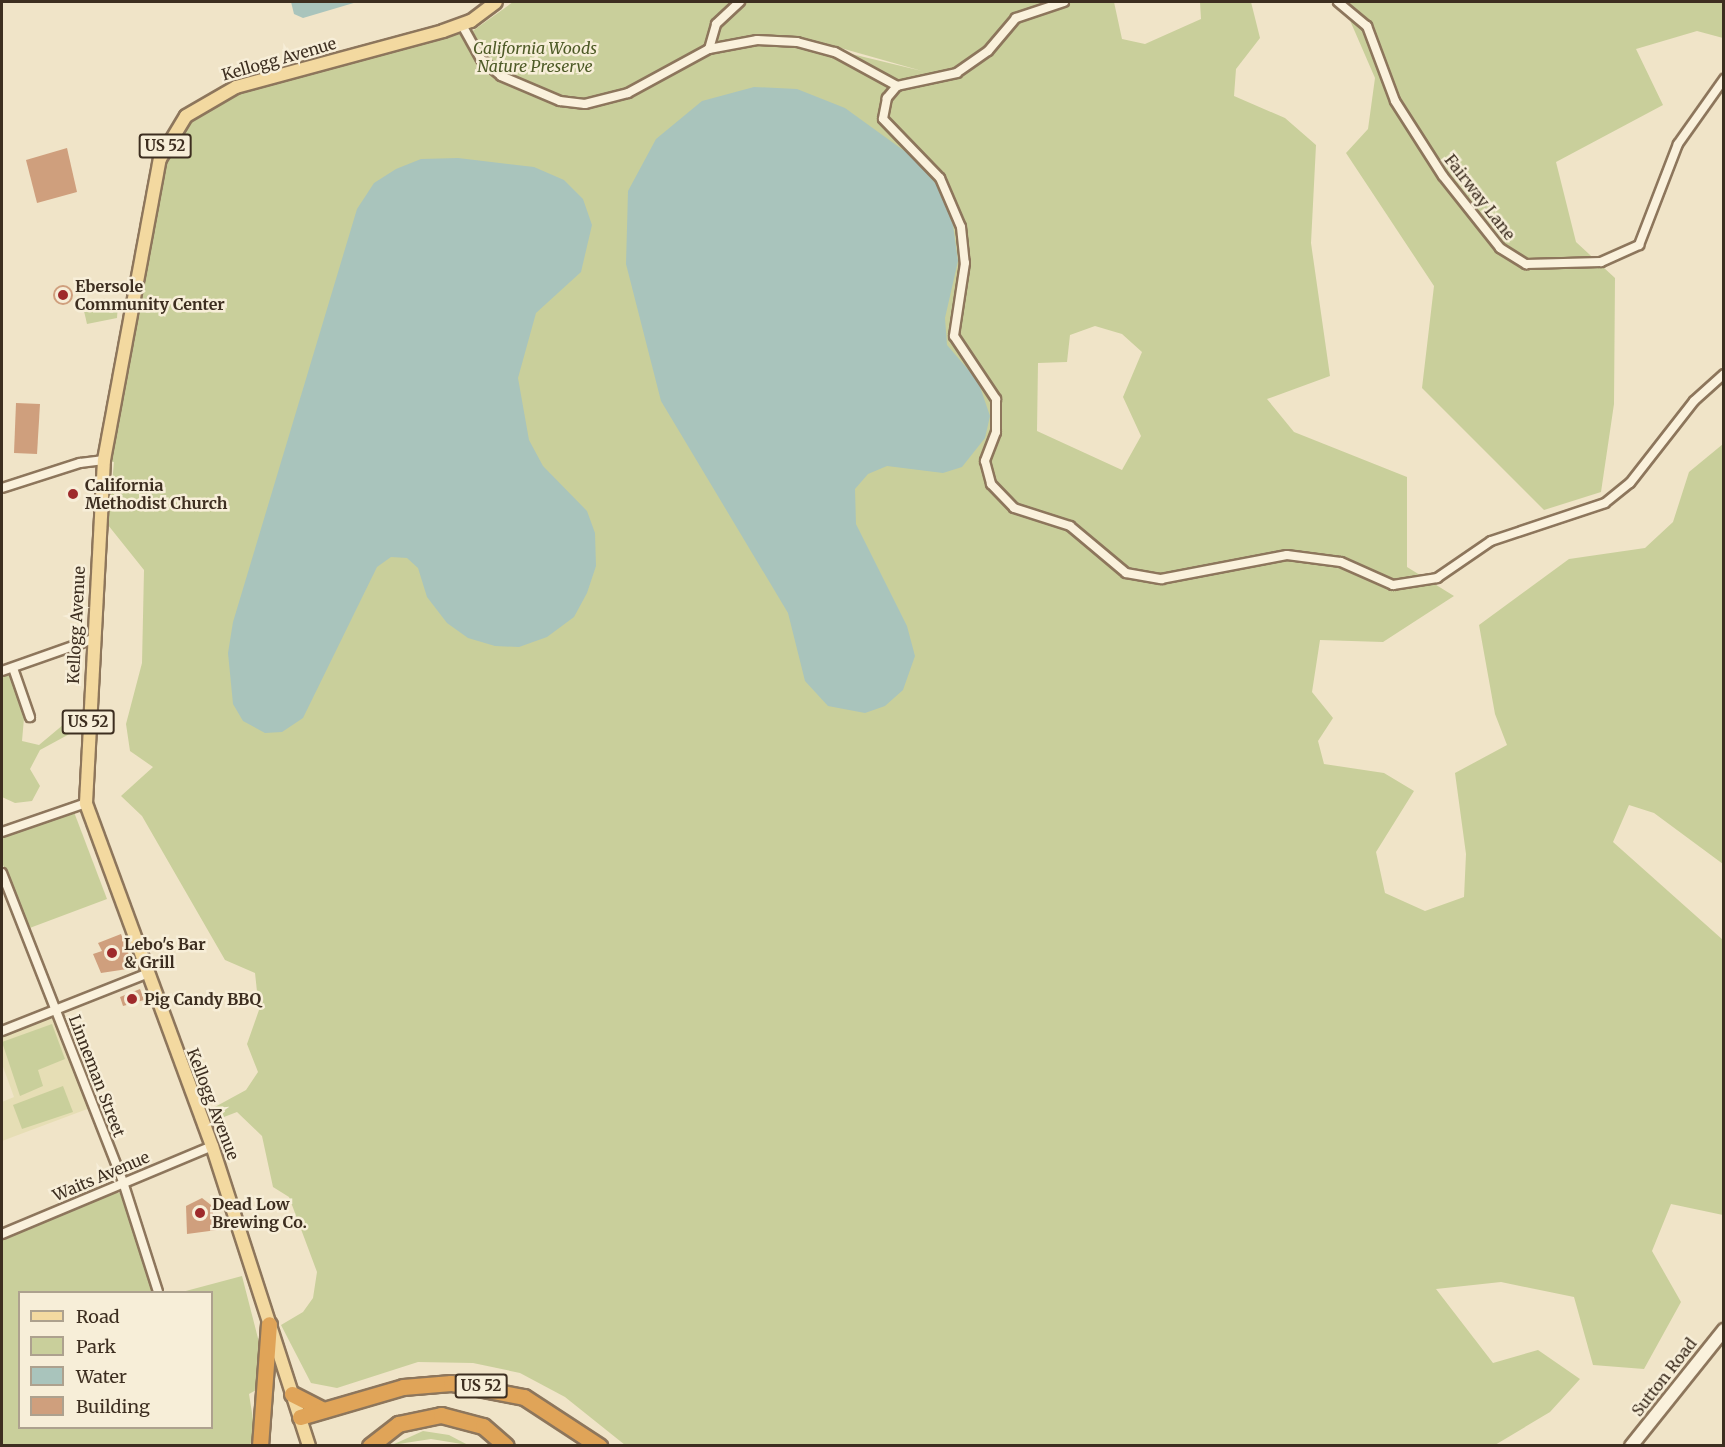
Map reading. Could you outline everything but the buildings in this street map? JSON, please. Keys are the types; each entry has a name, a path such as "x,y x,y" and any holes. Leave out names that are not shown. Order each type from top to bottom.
{"highway":[{"path":"260,1446 269,1324"},
{"name":"US 52","path":"300,1417 427,1384 488,1387 555,1413 599,1446"},
{"path":"292,1394 324,1410"},
{"path":"370,1446 398,1424 441,1415 483,1426 506,1446"}],"main road":[{"name":"Kellogg Avenue","path":"309,1446 212,1146 146,974 86,803 93,639 105,460 154,185 176,128 195,108 236,87 462,24 496,2"}],"street":[{"path":"709,49 716,24 740,2"},
{"path":"462,24 496,73 572,104 615,98 709,49 749,40 798,42 835,52 897,86 957,73 988,51 1016,18 1064,2"},
{"name":"Fairway Lane","path":"1338,2 1367,26 1395,101 1443,176 1500,248 1526,264 1608,261 1639,245 1678,144 1724,79"},
{"path":"897,86 885,104 884,124 940,178 961,227 965,263 954,336 996,399 996,432 985,461 988,477 1004,501 1070,526 1135,577 1167,578 1287,555 1341,562 1393,585 1437,578 1491,541 1605,504 1630,483 1694,401 1724,374"},
{"path":"2,488 80,463 105,460"},
{"path":"2,671 93,639"},
{"path":"13,668 30,717"},
{"path":"2,832 86,803"},
{"name":"Linneman Street","path":"2,873 123,1182 157,1291"},
{"path":"2,1031 146,974"},
{"name":"Waits Avenue","path":"2,1234 212,1146"},
{"name":"Sutton Road","path":"1631,1446 1724,1330"}],"shaded area":[{"path":"47,1017 56,1020 90,1108 2,1141 2,1102 14,1097 2,1064 2,1035"}],"green space":[{"name":"California Woods Nature Preserve","path":"513,2 1114,2 1122,39 1145,44 1201,19 1200,2 1251,2 1260,38 1236,69 1234,96 1285,118 1316,145 1311,243 1330,376 1267,399 1294,432 1407,477 1407,567 1454,596 1383,642 1320,640 1312,692 1333,718 1318,741 1324,764 1384,773 1414,791 1376,852 1385,893 1425,911 1464,897 1466,854 1455,773 1507,745 1495,714 1479,625 1569,559 1645,548 1673,522 1689,472 1723,444 1723,864 1654,813 1629,805 1613,842 1723,940 1723,1215 1671,1204 1652,1251 1681,1302 1644,1369 1593,1365 1574,1297 1501,1282 1436,1289 1493,1363 1538,1350 1580,1379 1550,1412 1495,1445 625,1445 565,1397 520,1373 473,1363 418,1362 337,1388 311,1383 281,1325 303,1312 313,1298 317,1272 289,1197 273,1187 262,1136 237,1112 216,1120 213,1108 246,1090 258,1072 247,1044 259,1010 255,973 225,960 142,816 121,796 153,767 130,751 126,724 142,663 144,570 108,525 114,462 104,460 164,148 208,99 462,25 467,35","holes":["816,41 922,71 806,43","1095,326 1122,334 1142,352 1123,397 1141,436 1122,470 1037,431 1038,363 1067,362 1070,335"]},
{"path":"1342,2 1723,2 1723,38 1697,31 1636,49 1663,105 1556,162 1576,242 1615,278 1614,404 1601,492 1544,510 1422,388 1434,286 1346,153 1368,129 1375,78"},
{"path":"118,304 117,318 87,324 84,311"},
{"path":"12,672 24,718 22,741 39,745 76,714 75,731 40,750 30,769 40,786 32,801 15,803 2,797 2,675"},
{"path":"74,812 107,899 27,929 2,862 2,837"},
{"path":"52,1024 65,1059 38,1070 43,1086 20,1096 2,1042"},
{"path":"63,1086 73,1112 22,1129 13,1105"},
{"path":"113,1193 120,1193 153,1291 18,1291 18,1429 213,1429 213,1291 186,1291 242,1276 261,1350 263,1386 249,1394 255,1432 250,1445 2,1446 2,1239"},
{"path":"423,1431 449,1435 468,1445 431,1439 392,1445"}],"water":[{"path":"291,2 357,2 303,18 294,14"},
{"path":"754,87 797,89 845,108 910,155 939,187 953,225 958,261 945,318 947,345 978,381 990,416 985,438 962,467 943,473 887,466 868,474 855,489 856,524 907,626 915,656 903,690 885,706 865,713 828,706 805,681 788,613 661,401 626,264 628,191 656,139 702,101"},
{"path":"458,158 534,167 564,180 583,199 592,225 581,272 536,313 518,378 529,440 543,466 587,511 595,533 596,566 587,593 574,617 547,637 519,647 495,646 468,638 447,623 427,597 418,568 407,558 391,557 377,567 303,718 282,732 265,733 243,721 233,704 228,653 233,622 357,209 374,183 396,169 421,159"}],"place":[{"name":"Ebersole Community Center","path":"63,295"},
{"name":"California Methodist Church","path":"73,494"},
{"name":"Lebo's Bar & Grill","path":"112,953"},
{"name":"Pig Candy BBQ","path":"132,999"},
{"name":"Dead Low Brewing Co.","path":"200,1213"}]}
